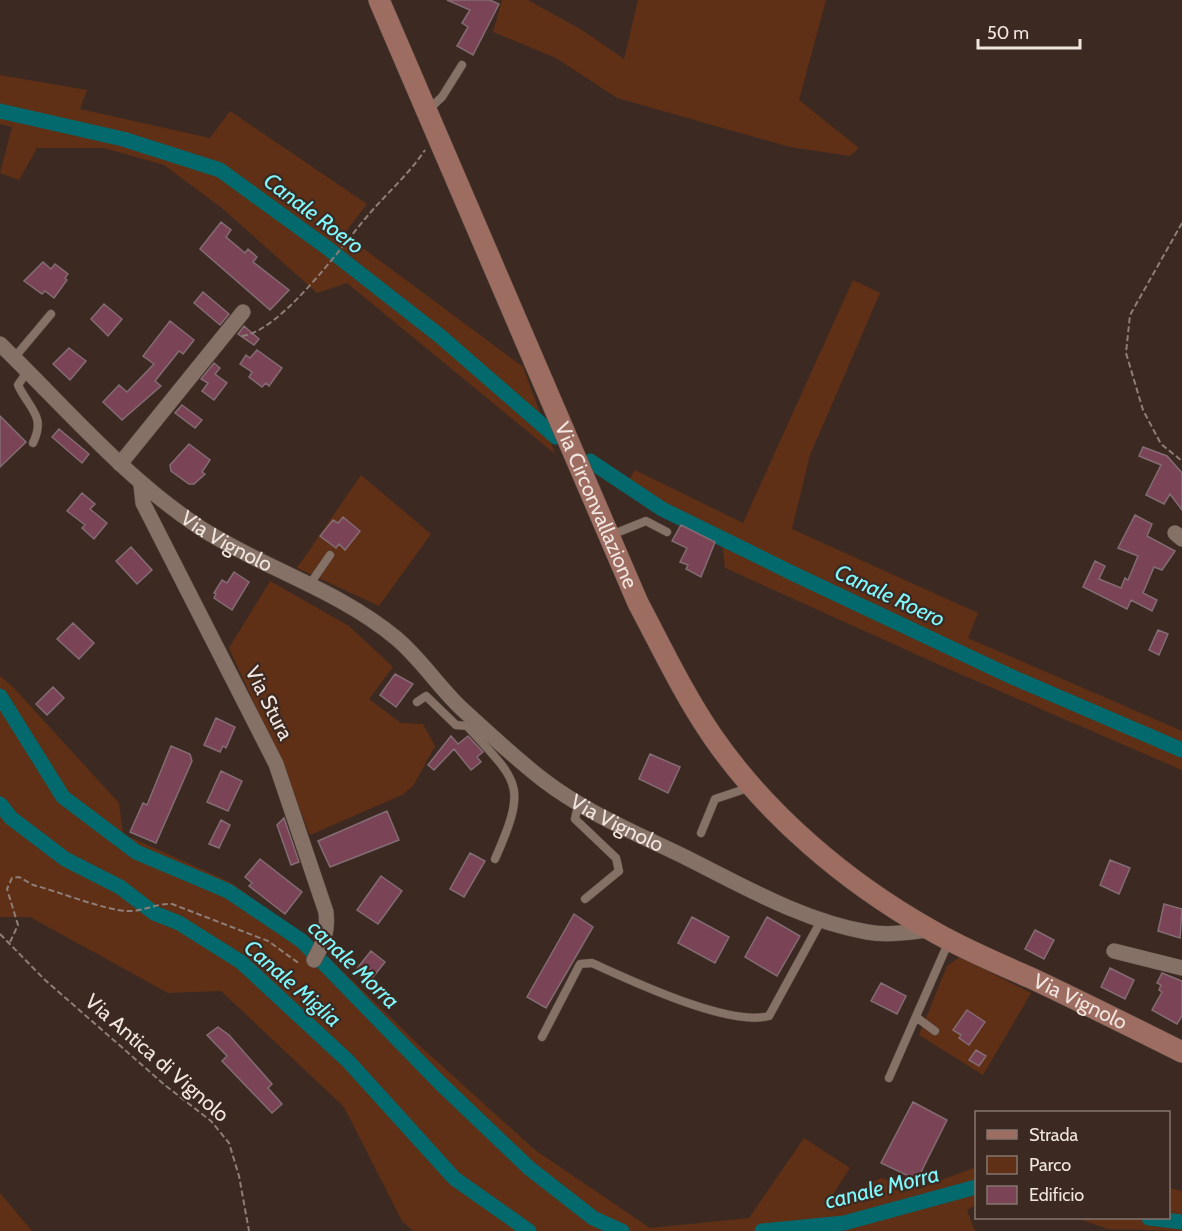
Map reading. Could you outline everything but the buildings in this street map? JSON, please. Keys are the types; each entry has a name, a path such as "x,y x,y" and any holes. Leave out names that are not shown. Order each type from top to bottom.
{"main road":[{"name":"Via Circonvallazione","path":"379,0 638,603 686,694 713,738 753,787 826,857 887,904 929,930"},
{"name":"Via Vignolo","path":"929,930 1182,1052"}],"street":[{"path":"120,464 243,312"},
{"name":"Via Vignolo","path":"0,344 141,485 201,528 250,556 310,584 354,609 397,638 470,722 578,805 754,892 822,919 868,932 894,934 929,930"},
{"name":"Via Stura","path":"141,485 143,503 276,764 326,912 328,929 316,955"},
{"path":"1114,951 1182,968"}],"lane":[{"path":"427,111 442,97 462,65"},
{"path":"14,358 51,314"},
{"path":"27,372 18,385 39,420 40,428 33,443"},
{"path":"609,536 646,521 667,532"},
{"path":"310,584 330,555"},
{"path":"417,702 426,696 456,725 470,722 506,768 515,784 516,797 507,833 495,859"},
{"path":"700,832 715,799 753,787"},
{"path":"578,805 575,819 616,858 619,871 585,899"},
{"path":"542,1037 580,964 592,963 672,998 754,1020 769,1016 822,919"},
{"path":"889,1078 949,940"},
{"path":"916,1017 935,1031"}],"path":[{"path":"221,339 252,335 286,309 330,264 342,246 408,174 436,133"},
{"path":"1182,223 1131,315 1126,353 1143,410 1161,444 1182,461"},
{"path":"9,942 18,925 7,889 12,878 19,877 33,885 124,911 140,911 153,905 172,904 229,924 268,941 302,965 316,955"},
{"name":"Via Antica di Vignolo","path":"0,934 45,980 166,1086 211,1121 229,1143 239,1176 249,1231"}],"green space":[{"path":"502,0 528,0 582,30 624,59 638,0 826,0 799,100 859,148 850,156 790,147 617,98 556,58 493,32"},
{"path":"0,75 87,90 80,109 210,138 230,111 367,204 344,234 523,367 555,454 347,283 317,293 223,209 164,165 104,148 37,148 19,180 0,173 12,127 0,124"},
{"path":"853,280 880,293 810,455 792,529 978,613 968,638 1182,731 1182,770 953,671 725,568 722,542 675,518 661,515 623,490 635,470 743,523"},
{"path":"361,475 431,534 379,606 297,568"},
{"path":"270,581 349,626 393,667 369,699 401,723 423,724 435,746 413,786 402,795 310,835 280,760 229,648"},
{"path":"0,676 13,687 119,803 123,834 230,882 316,945 420,1046 535,1150 650,1228 749,1218 804,1138 850,1168 825,1207 881,1178 918,1189 975,1167 975,1206 967,1210 975,1231 413,1231 402,1221 344,1107 221,991 168,993 30,917 0,917"},
{"path":"960,957 1031,993 983,1075 919,1035 947,966"},
{"path":"1170,1188 1182,1191 1182,1231 1108,1229 1079,1219 1170,1219"},
{"path":"0,1193 32,1231 0,1231"}],"waterway":[{"name":"Canale Roero","path":"0,111 123,139 220,170 326,247 440,336 556,437"},
{"name":"Canale Roero","path":"590,461 662,509 794,574 1010,676 1182,750"},
{"name":"canale Morra","path":"0,696 63,797 136,852 228,891 302,941 441,1084 529,1168 593,1218 622,1231"},
{"name":"Canale Miglia","path":"0,804 11,818 65,859 120,887 154,913 179,923 241,962 348,1061 454,1178 529,1231"},
{"name":"canale Morra","path":"762,1231 844,1223 975,1187"},
{"name":"canale Morra","path":"1157,1219 1182,1222"}]}
